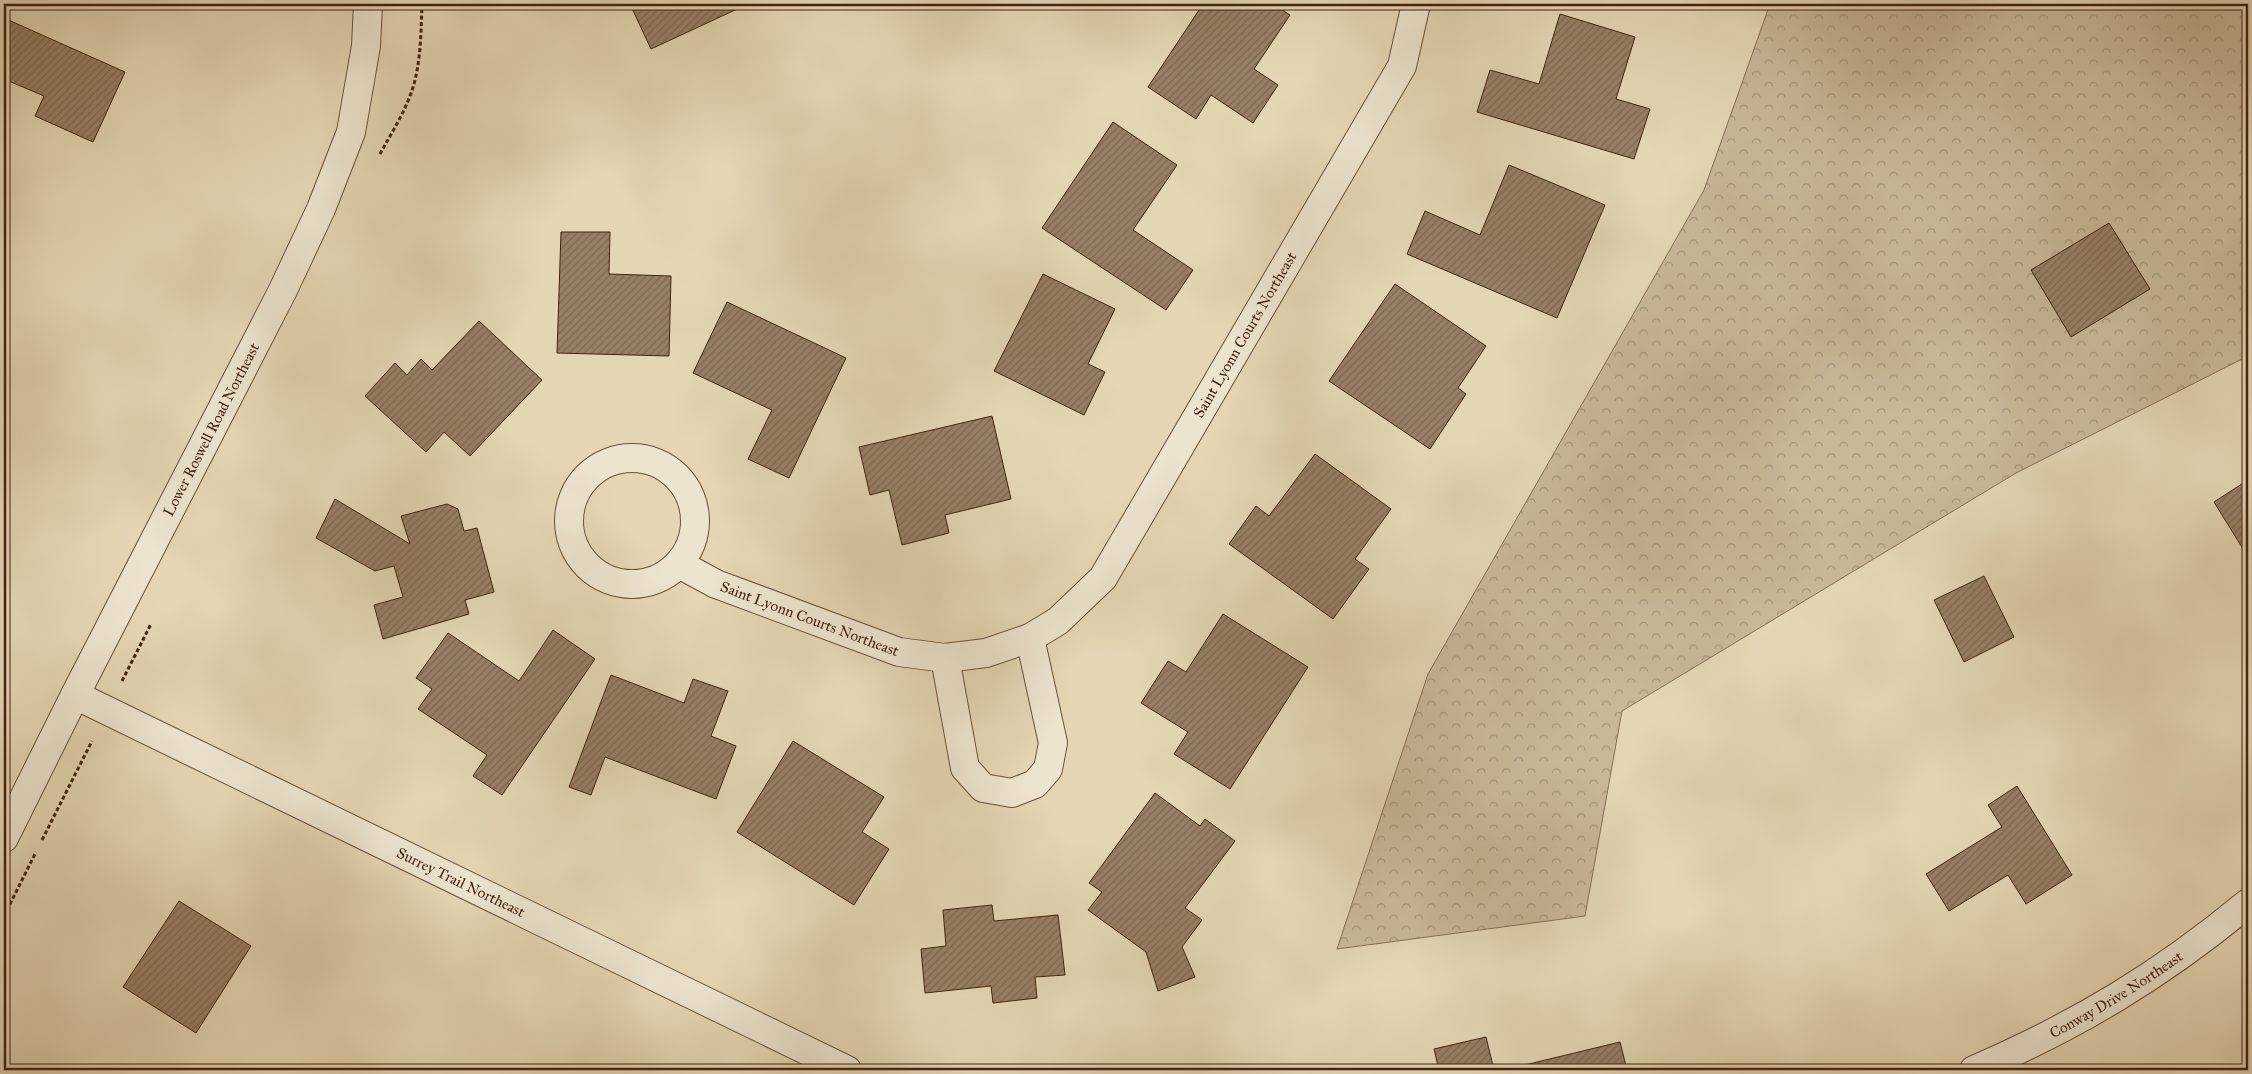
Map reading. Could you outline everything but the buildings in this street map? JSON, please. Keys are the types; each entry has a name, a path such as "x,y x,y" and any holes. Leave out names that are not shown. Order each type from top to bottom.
{"street":[{"name":"Lower Roswell Road Northeast","path":"4,838 75,695 283,290 321,209 351,132 366,46 368,4"},
{"name":"Saint Lyonn Courts Northeast","path":"679,564 716,584 899,652 945,658 986,653 1030,638 1058,621 1103,578 1402,66 1416,4"},
{"path":"630,457 655,460 676,474 690,494 696,518 692,542 679,564 659,578 634,584 610,580 588,567 574,547 569,523 572,498 586,478 606,462 630,457"},
{"path":"945,658 965,768 983,788 1012,794 1035,784 1048,769 1053,743 1030,638"},
{"name":"Surrey Trail Northeast","path":"75,695 847,1070"},
{"name":"Conway Drive Northeast","path":"1974,1070 2032,1045 2122,996 2182,955 2248,903"}],"green space":[{"path":"1770,4 2248,4 2248,356 2016,473 1622,711 1585,916 1337,949 1428,674 1704,190"}]}
